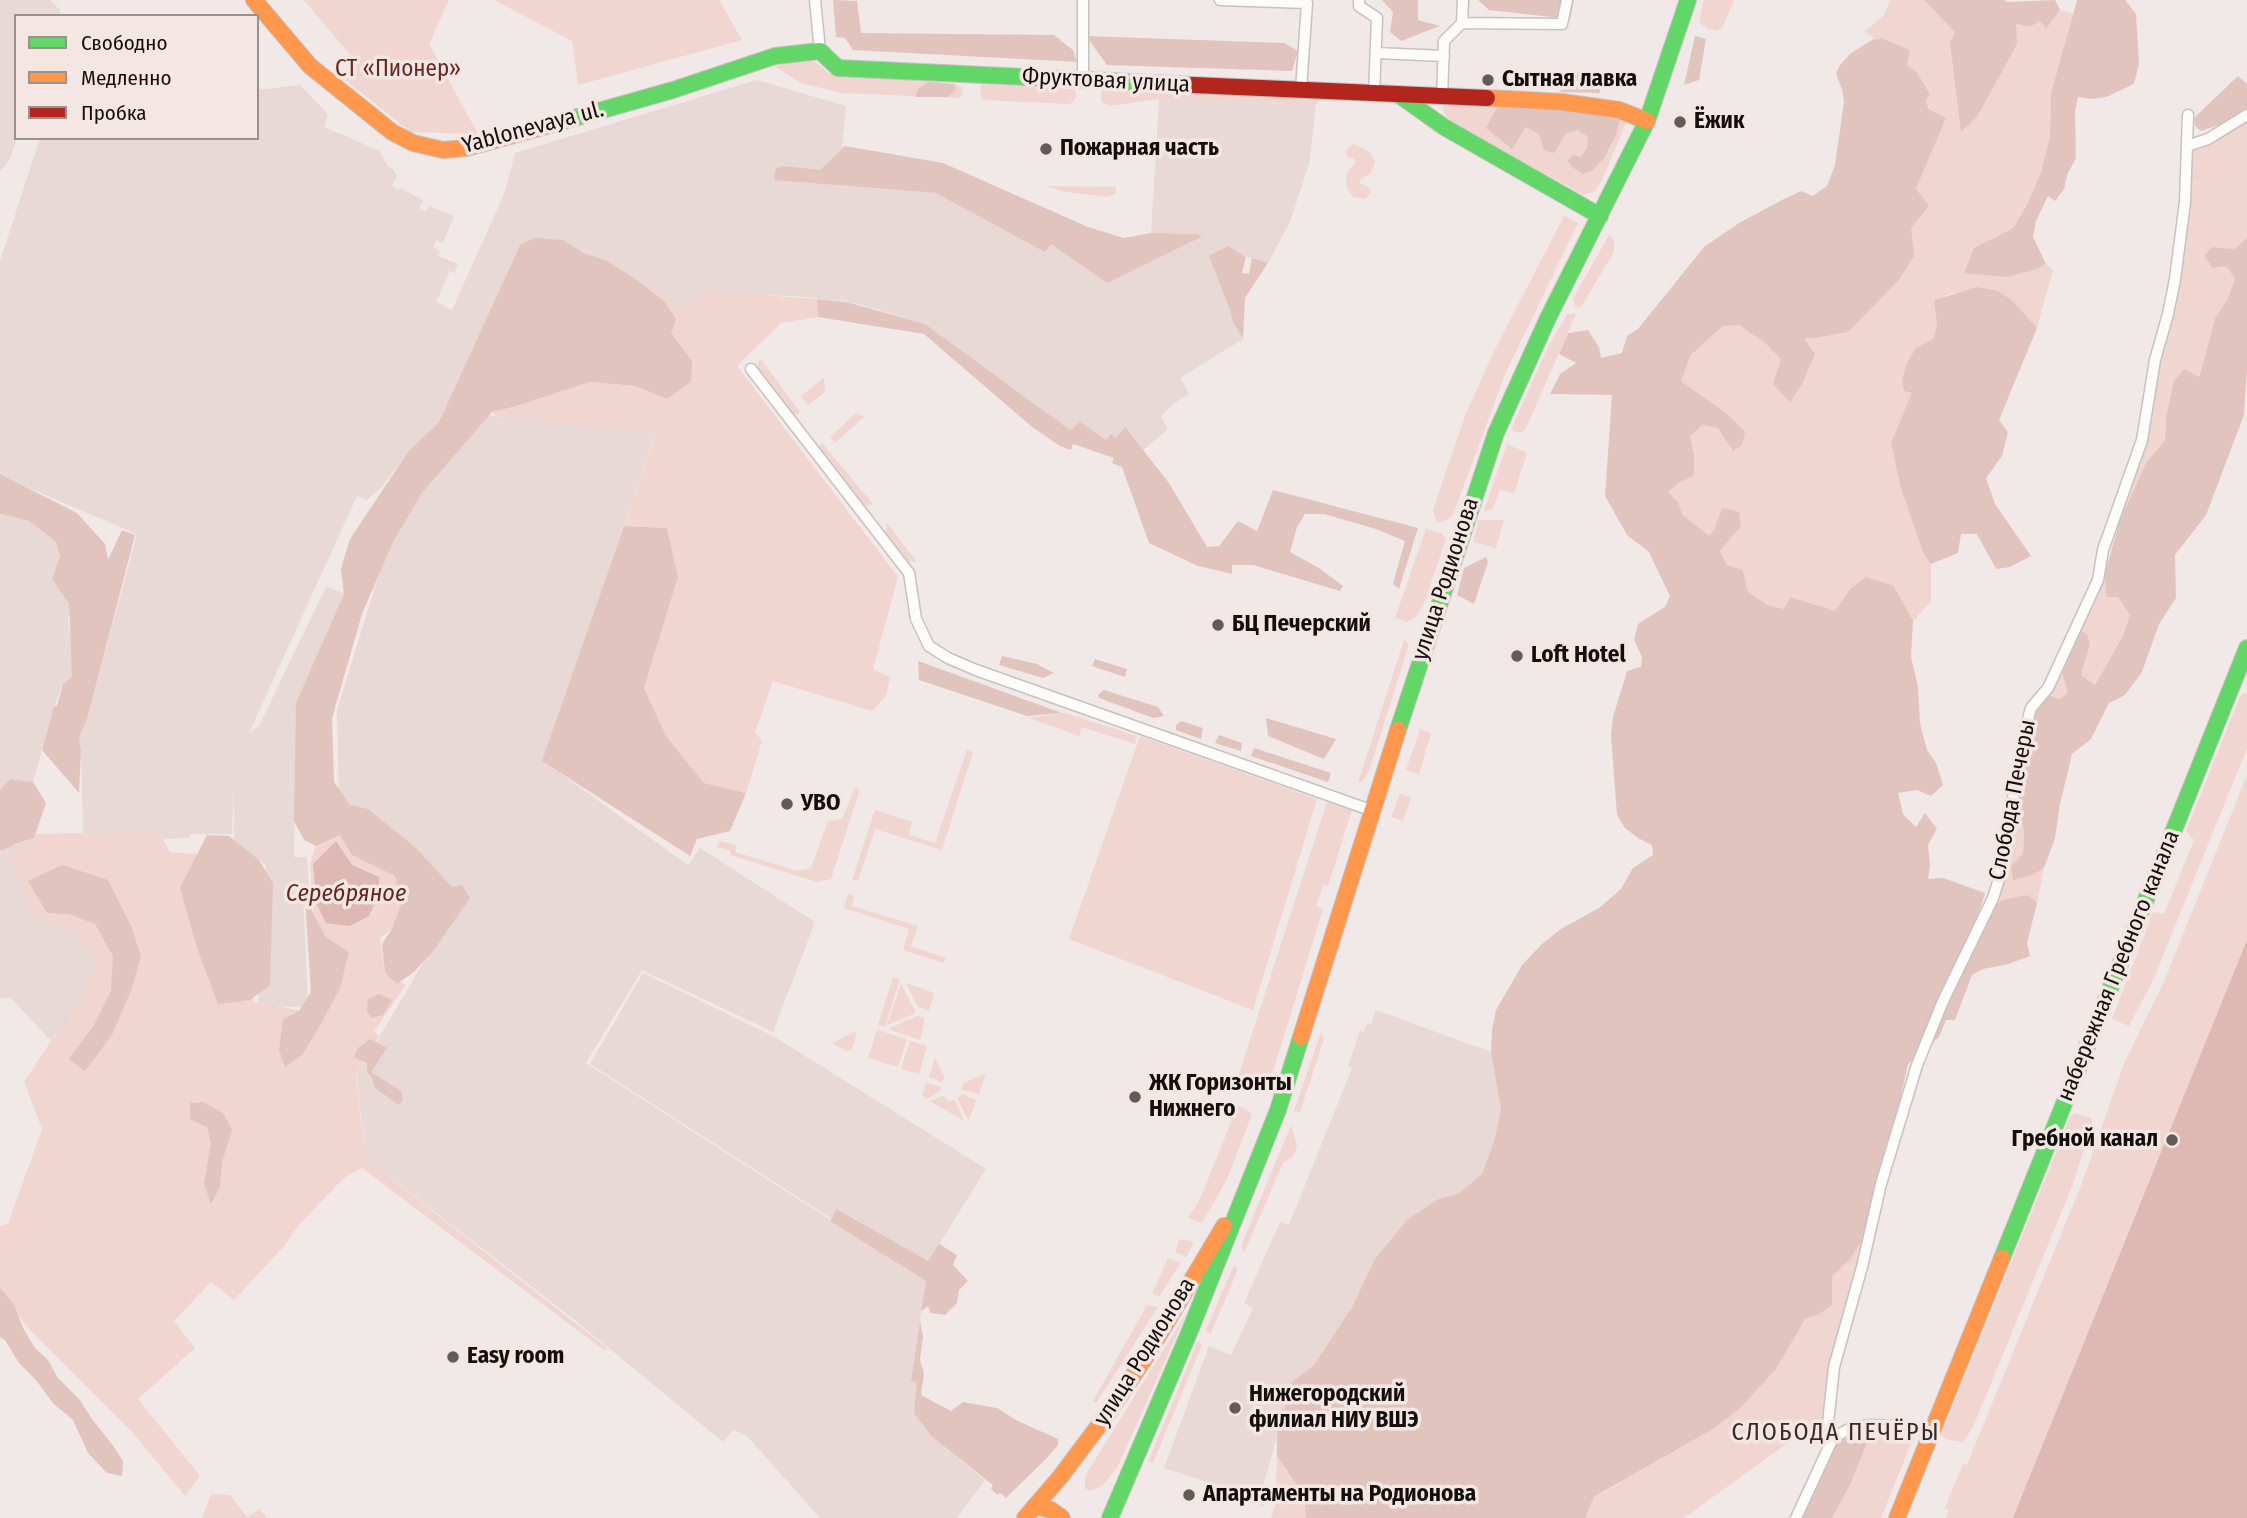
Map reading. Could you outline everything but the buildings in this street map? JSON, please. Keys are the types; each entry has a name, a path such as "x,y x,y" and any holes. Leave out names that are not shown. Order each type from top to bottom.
{"street":[{"name":"Yablonevaya ul.","path":"254,0 310,66 359,107 392,132 413,143 443,150 466,148 660,94 775,55 820,51"},
{"path":"815,0 820,51"},
{"path":"1083,0 1083,80"},
{"path":"1220,0 1307,3 1301,90"},
{"path":"1359,0 1359,6 1377,18 1374,94"},
{"path":"1436,121 1437,106 1443,97 1444,41 1462,23 1463,0"},
{"path":"1462,23 1563,24 1567,0"},
{"name":"улица Родионова","path":"1110,1518 1278,1110 1456,547 1496,433 1548,318 1647,121 1681,28 1688,0"},
{"name":"Фруктовая улица","path":"820,51 838,68 1592,105 1619,110 1647,121"},
{"path":"1376,53 1444,56"},
{"path":"1399,95 1436,121 1600,216"},
{"name":"Слобода Печеры","path":"1796,1518 1833,1438 1828,1423 1834,1367 1862,1267 1881,1184 1917,1065 1943,1001 1993,898 1999,879 2031,708 2048,688 2098,580 2103,550 2142,440 2155,360 2175,279 2185,202 2188,115"},
{"path":"2187,146 2208,139 2247,115"},
{"path":"751,369 909,573 916,620 929,646 948,659 976,670 1373,811"},
{"name":"набережная Гребного канала","path":"1898,1518 2247,648"},
{"name":"улица Родионова","path":"1030,1512 1094,1433 1133,1375 1252,1178"},
{"path":"1833,1438 1849,1429 1870,1425 1904,1426 1932,1432"},
{"path":"1030,1512 1051,1510 1062,1518"}],"shaded area":[{"path":"0,0 50,0 60,10 60,14 14,14 14,140 16,140 9,161 0,171"},
{"path":"833,0 857,1 861,33 1054,35 1073,50 1077,62 853,50 845,38 836,37"},
{"path":"1382,0 1418,0 1418,20 1440,26 1401,41 1390,32 1393,12"},
{"path":"1478,0 1574,0 1570,19 1489,10"},
{"path":"1924,0 2055,0 2060,10 2046,29 2040,21 2031,26 2016,24 2017,44 1977,117 1961,132 1950,42 1955,32"},
{"path":"2077,0 2125,0 2136,14 2139,64 2134,84 2106,97 2078,97 2075,111 2076,158 2067,175 2064,189 2055,201 2048,196 2036,221 2033,237 2046,264 2006,277 1964,273 1974,248 2013,228 2027,205 2041,172 2050,136 2051,93"},
{"path":"1086,36 1284,43 1298,51 1292,71 1107,65"},
{"path":"1695,36 1706,39 1699,80 1684,85"},
{"path":"1882,38 1910,50 1907,65 1917,72 1930,94 1926,101 1929,109 1946,118 1916,189 1929,206 1911,228 1914,256 1899,280 1848,332 1804,338 1815,354 1802,384 1790,402 1773,384 1781,359 1765,343 1739,325 1723,326 1691,355 1681,381 1726,413 1745,432 1742,445 1733,451 1718,428 1702,425 1690,437 1694,454 1694,476 1680,482 1668,492 1678,502 1683,515 1709,536 1722,508 1739,512 1741,526 1720,551 1727,565 1743,570 1748,592 1770,606 1784,609 1791,597 1835,611 1850,589 1866,577 1894,586 1913,621 1911,657 1918,687 1920,723 1927,750 1936,763 1943,785 1931,796 1917,790 1898,793 1903,814 1916,827 1925,813 1937,829 1928,845 1928,879 1943,878 1985,893 1979,913 2006,899 2028,895 2037,903 2027,943 2030,956 1983,969 1972,975 1955,1020 1946,1020 1939,1037 1908,1064 1894,1126 1886,1144 1861,1242 1851,1258 1832,1277 1832,1305 1818,1315 1805,1319 1776,1369 1739,1409 1713,1429 1594,1497 1585,1518 1306,1518 1304,1495 1277,1456 1277,1434 1292,1382 1314,1365 1352,1307 1375,1259 1408,1219 1439,1199 1459,1193 1482,1174 1495,1138 1501,1109 1491,1052 1492,1030 1496,1010 1522,965 1561,929 1599,908 1621,889 1633,868 1653,855 1652,845 1625,828 1617,815 1611,736 1613,717 1627,671 1641,667 1642,657 1634,640 1638,624 1665,607 1670,596 1649,552 1627,535 1605,496 1612,395 1550,394 1560,374 1576,363 1559,354 1568,333 1588,330 1599,347 1601,358 1622,353 1627,336 1638,329 1704,247 1739,223 1782,200 1801,191 1813,196 1827,186 1835,165 1844,102 1836,74 1850,54 1872,40"},
{"path":"1578,72 1596,72 1600,93 1559,92"},
{"path":"2238,76 2247,84 2247,108 2230,121 2201,131 2195,126 2194,118"},
{"path":"757,80 846,106 842,149 845,186 936,193 994,218 1045,251 1051,244 1198,234 1151,233 1159,99 1316,105 1309,164 1290,222 1268,263 1242,255 1228,247 1230,310 1233,322 1243,339 1180,378 1189,394 1161,416 1168,429 1142,451 1085,442 925,324 858,304 797,296 757,295 685,310 605,260 584,253 563,240 520,245 439,422 408,452 382,487 367,500 357,496 249,733 259,726 326,587 345,593 297,704 294,857 307,857 309,889 303,891 308,1007 258,1006 266,865 234,842 234,789 232,834 190,834 190,838 163,839 158,831 83,833 79,738 88,716 137,534 0,474 0,261 39,140 259,140 259,90 300,85 328,114 324,127 380,151 397,176 392,186 423,200 419,208 426,211 429,206 454,216 443,243 436,240 433,247 440,251 438,256 458,264 454,273 450,271 436,302 452,310 505,192 515,153"},
{"path":"928,82 954,84 956,89 948,97 915,97 918,89"},
{"path":"1498,106 1594,111 1620,119 1617,133 1604,158 1593,170 1583,174 1567,161 1573,155 1581,157 1587,148 1588,137 1578,130 1566,133 1554,153 1544,150 1539,134 1526,127 1512,149 1486,128"},
{"path":"845,146 943,163 1088,227 1124,238 1151,233 1198,234 1201,237 1107,283 1051,244 1045,252 936,193 774,180 776,168 783,166 820,170"},
{"path":"534,238 563,240 584,253 605,260 664,301 676,319 671,333 692,361 691,382 667,399 635,386 590,382 492,412 421,494 393,542 362,614 332,718 334,782 350,805 368,809 415,847 452,887 462,885 470,898 434,950 414,972 397,984 385,973 382,944 392,929 402,901 395,876 352,855 340,835 316,846 304,840 294,821 296,703 344,594 341,569 350,539 408,452 439,422 520,245"},
{"path":"2247,238 2247,367 2244,415 2206,515 2175,555 2176,598 2159,624 2142,672 2125,695 2109,703 2091,739 2072,754 2055,838 2044,868 2033,875 2013,880 2011,867 2023,853 2024,833 2018,800 2027,736 2035,712 2048,695 2059,699 2068,693 2061,669 2078,630 2087,634 2090,644 2081,675 2095,685 2123,635 2130,615 2118,597 2106,597 2105,573 2120,520 2146,463 2165,440 2166,417 2174,381 2184,369 2199,377 2215,318 2227,300 2235,279 2226,266 2213,268 2204,256 2212,247 2235,249"},
{"path":"1228,246 1246,257 1242,273 1249,274 1252,258 1268,263 1245,298 1243,339 1233,322 1209,256"},
{"path":"1978,287 1998,291 2013,301 2037,328 1999,420 2008,432 2002,456 1986,478 1995,504 2031,556 2010,567 1996,569 1977,534 1961,534 1958,553 1931,564 1924,555 1901,489 1891,443 1912,393 1904,391 1902,380 1907,363 1916,348 1934,338 1937,324 1934,300"},
{"path":"817,299 850,303 925,324 1070,430 1080,422 1106,440 1111,434 1116,438 1125,427 1169,483 1207,547 1219,546 1238,521 1257,531 1273,490 1418,528 1399,589 1393,584 1405,541 1376,529 1324,514 1305,514 1297,527 1290,552 1319,568 1343,586 1340,591 1253,565 1232,565 1232,574 1198,566 1149,543 1122,467 1112,463 1114,458 1073,444 1071,450 1060,446 1031,426 924,334 818,317"},
{"path":"484,415 656,432 543,761 688,865 700,848 815,922 773,1032 642,970 586,1063 926,1281 911,1380 917,1381 932,1437 985,1480 957,1518 820,1518 748,1437 733,1430 723,1442 571,1317 365,1158 357,1075 463,895 339,800 337,710 401,503"},
{"path":"0,474 77,513 105,544 108,560 122,530 135,535 88,716 79,738 79,793 42,750 63,684 72,677 69,604 52,579 60,556 56,542 29,521 0,514"},
{"path":"0,514 29,521 56,542 60,556 52,579 71,606 68,621 72,677 63,684 54,706 33,782 10,779 0,790"},
{"path":"624,526 667,528 678,577 644,688 666,736 704,783 746,793 730,831 697,839 690,856 542,761"},
{"path":"1486,557 1488,562 1474,604 1457,595 1464,568"},
{"path":"1002,656 1037,664 1054,673 1043,678 999,665"},
{"path":"1095,659 1127,669 1125,677 1092,666"},
{"path":"918,661 1062,713 1027,716 919,680"},
{"path":"1104,690 1158,707 1164,716 1153,718 1099,698 1098,695"},
{"path":"1266,718 1336,739 1324,759 1268,736"},
{"path":"1181,721 1203,728 1201,739 1176,730 1176,725"},
{"path":"1219,735 1242,743 1241,751 1215,743"},
{"path":"1254,748 1331,773 1328,782 1251,756"},
{"path":"10,779 33,782 46,803 34,838 2,851 0,790"},
{"path":"207,835 229,836 259,860 273,883 270,985 250,1000 218,1004 197,948 180,888"},
{"path":"34,838 75,933 98,961 70,1022 51,1041 11,998 0,998 0,850"},
{"path":"62,865 108,880 131,926 141,956 132,988 112,1035 85,1071 69,1059 94,1025 111,991 113,956 95,924 69,914 47,913 28,881"},
{"path":"305,898 326,937 349,952 340,988 321,1024 302,1055 285,1067 279,1050 283,1019 299,1011 311,992"},
{"path":"643,973 773,1036 986,1169 928,1262 838,1209 832,1219 590,1064"},
{"path":"379,994 392,1000 383,1015 371,1018 367,1011 368,999"},
{"path":"1376,1010 1491,1052 1501,1109 1495,1138 1482,1174 1459,1193 1439,1199 1375,1259 1352,1307 1314,1366 1292,1382 1263,1487 1264,1507 1228,1489 1164,1468 1209,1346 1231,1355 1253,1308 1244,1303 1280,1222 1289,1225 1352,1068 1348,1066 1360,1031 1364,1032 1367,1024 1371,1024"},
{"path":"370,1039 387,1048 371,1072 401,1091 403,1100 399,1105 375,1088 367,1072 367,1063 354,1057 358,1048"},
{"path":"203,1102 223,1113 232,1130 222,1162 220,1187 211,1204 204,1184 211,1143 207,1127 190,1119 190,1103"},
{"path":"837,1209 928,1261 939,1244 957,1255 953,1265 968,1281 959,1290 957,1303 945,1315 931,1313 928,1306 921,1311 926,1281 830,1221"},
{"path":"0,1288 14,1304 23,1328 35,1348 48,1360 58,1378 80,1400 114,1447 123,1461 122,1476 107,1473 88,1453 73,1420 53,1403 0,1337"},
{"path":"920,1321 923,1336 920,1360 924,1373 921,1395 951,1411 963,1402 997,1408 1058,1439 1058,1445 1047,1458 1006,1498 1000,1493 998,1495 991,1489 993,1485 932,1437 914,1413 917,1382 911,1381"},
{"path":"1854,1436 1864,1436 1868,1441 1850,1485 1832,1518 1799,1518 1832,1447"}],"green space":[{"name":"СТ «Пионер»","path":"304,0 449,0 429,44 478,134 411,132 345,80 358,64"},
{"name":"СТ «Пионер»","path":"494,0 719,0 742,40 578,85 572,41"},
{"path":"1704,0 1734,0 1722,28 1717,31 1709,30 1699,22"},
{"path":"1890,0 1924,0 1956,32 1977,117 2016,44 2016,23 2040,21 2046,29 2060,10 2073,14 2051,93 2050,136 2041,172 2027,205 2013,228 1994,237 1964,272 2006,277 2046,264 2053,270 2037,328 2013,301 1953,293 1935,300 1937,324 1934,338 1916,348 1913,393 1891,443 1901,489 1924,555 1931,564 1931,601 1913,621 1894,586 1850,589 1835,611 1792,597 1784,609 1770,606 1748,592 1743,570 1727,565 1719,551 1741,526 1722,509 1709,537 1683,515 1678,502 1668,492 1680,482 1694,476 1694,454 1690,437 1702,425 1718,428 1742,445 1744,432 1725,413 1681,381 1691,355 1723,326 1739,324 1782,359 1803,338 1848,332 1899,280 1911,228 1916,189 1946,118 1930,109 1926,101 1930,93 1917,72 1907,65 1910,50 1882,38 1872,40 1873,36 1864,32 1884,15"},
{"path":"810,58 829,73 957,84 962,88 963,94 959,98 842,93 801,83 774,66"},
{"path":"987,82 1070,85 1074,87 1077,97 1070,104 983,100 981,85"},
{"path":"1106,87 1322,96 1316,105 1159,99 1109,106 1101,102 1101,92"},
{"path":"1447,103 1594,111 1627,121 1601,182 1594,192 1583,195 1450,121 1443,107"},
{"path":"2247,119 2247,238 2236,249 2212,247 2235,279 2227,300 2215,318 2198,378 2166,417 2165,440 2146,463 2120,520 2118,515 2146,442 2190,153"},
{"path":"1353,144 1370,152 1375,162 1371,173 1360,180 1360,184 1368,187 1371,192 1365,199 1353,197 1346,186 1347,173 1355,163 1354,158 1346,155 1346,150"},
{"path":"1048,186 1116,187 1115,194 1108,197 1060,191"},
{"path":"1564,216 1578,223 1506,372 1453,515 1445,521 1437,522 1433,510 1465,416 1494,351"},
{"path":"1609,235 1614,240 1614,252 1581,307 1575,306 1573,299"},
{"path":"631,276 685,310 705,291 817,299 818,317 781,323 737,366 898,577 873,669 890,677 886,696 872,711 773,681 755,732 762,741 746,793 704,783 666,736 644,688 678,577 667,528 624,526 656,433 496,416 492,412 590,382 635,386 667,399 692,361 679,347"},
{"path":"1567,314 1576,314 1526,428 1521,433 1516,432 1512,430 1513,425 1547,349"},
{"path":"761,359 800,412 798,414 793,415 759,371 758,362"},
{"path":"824,378 825,392 808,405 801,396"},
{"path":"855,414 865,416 835,443 830,437"},
{"path":"822,443 873,504 867,506 862,503 820,452"},
{"path":"1507,444 1527,453 1514,493 1500,490 1492,510 1484,511"},
{"path":"1479,520 1504,520 1496,548 1473,542"},
{"path":"887,523 917,562 906,561 885,534"},
{"path":"1426,529 1441,533 1446,539 1423,606 1416,617 1407,622 1395,618"},
{"path":"2105,573 2106,597 2118,597 2130,615 2123,634 2095,685 2081,675 2090,644 2078,630"},
{"path":"1404,640 1408,643 1408,648 1369,771 1363,781 1358,783"},
{"path":"2061,669 2068,693 2059,699 2048,695"},
{"path":"2247,693 2247,748 2154,978 2129,1026 2112,1019 2153,912 2164,914 2194,840 2186,831 2241,694"},
{"path":"1065,713 1137,736 1135,744 1082,727 1079,736 1029,718"},
{"path":"1420,729 1431,733 1419,774 1406,770"},
{"path":"1140,736 1317,799 1253,1010 1069,939"},
{"path":"967,750 973,752 942,850 875,829 858,881 852,880 875,810 912,822 909,835 935,843"},
{"name":"Гребной канал","path":"2247,775 2247,1518 1946,1518 1949,1510 1945,1508 1963,1464 1967,1465 2082,1183 2125,1061 2163,984"},
{"path":"2020,781 2018,800 2024,833 2023,853 2033,875 2044,868 2037,903 2027,895 1993,906"},
{"path":"855,788 860,789 831,879 817,882 730,855 731,851 717,847 720,841 736,845 735,852 797,871 811,868 828,821 842,819"},
{"path":"1400,794 1411,797 1403,821 1391,817"},
{"path":"1327,802 1352,810 1328,886 1323,885 1316,906 1323,909 1271,1078 1267,1089 1256,1092 1237,1080"},
{"path":"158,831 170,852 219,856 254,1002 312,1013 326,937 313,913 310,863 316,846 340,835 374,865 395,876 402,901 392,929 380,938 385,974 406,985 374,1031 379,1036 356,1076 365,1158 607,1348 605,1351 362,1168 348,1175 336,1186 234,1300 211,1282 174,1321 195,1348 138,1399 200,1476 185,1496 133,1433 28,1328 0,1289 0,1226 8,1224 42,1129 24,1082 51,1041 70,1022 98,961 75,933 33,914 10,862 35,834"},
{"path":"848,894 854,896 852,906 918,926 911,946 946,958 944,963 903,950 909,929 844,908"},
{"path":"893,977 900,979 885,1027 878,1025"},
{"path":"906,983 934,993 929,1011 918,1007"},
{"path":"901,984 916,1013 887,1025"},
{"path":"917,1016 925,1018 920,1040 888,1029"},
{"path":"877,1030 907,1039 898,1067 868,1058"},
{"path":"857,1031 852,1049 846,1051 832,1043"},
{"path":"1321,1032 1324,1039 1300,1112 1294,1111"},
{"path":"910,1041 927,1046 919,1074 901,1069"},
{"path":"935,1058 945,1078 941,1082 929,1077"},
{"path":"986,1073 979,1094 962,1090 962,1084"},
{"path":"926,1083 941,1087 940,1091 927,1099 922,1096"},
{"path":"962,1094 976,1100 969,1121 957,1098"},
{"path":"943,1096 949,1101 955,1100 964,1121 930,1101"},
{"path":"1238,1105 1252,1114 1227,1179 1202,1223 1188,1218 1200,1199"},
{"path":"2076,1113 2091,1118 2092,1123 2073,1184 1973,1427 1963,1442 1945,1439 1941,1435 2071,1116"},
{"path":"1291,1125 1297,1146 1294,1156 1283,1163 1244,1253 1241,1246"},
{"path":"1179,1239 1194,1242 1186,1257 1176,1252"},
{"path":"1861,1242 1861,1254 1825,1392 1825,1432 1800,1434 1684,1518 1585,1518 1594,1498 1713,1429 1805,1319 1818,1315 1832,1277 1851,1258"},
{"path":"1168,1258 1181,1262 1160,1296 1152,1294"},
{"path":"1234,1265 1238,1269 1211,1333 1208,1333 1206,1330"},
{"path":"1147,1305 1158,1307 1096,1403 1093,1401"},
{"path":"1187,1312 1117,1468 1102,1486 1090,1491 1085,1488 1085,1476"},
{"path":"1198,1341 1202,1345 1153,1463 1148,1462"},
{"path":"1868,1431 1904,1432 1914,1436 1881,1518 1832,1518 1850,1485 1868,1441 1864,1436 1854,1436"},
{"path":"1277,1456 1304,1495 1306,1518 1271,1518 1275,1506"},
{"path":"211,1494 230,1495 247,1517 260,1509 267,1518 202,1518"}],"water":[{"name":"Серебряное","path":"336,841 352,865 379,877 379,893 369,916 350,926 326,923 317,905 313,864"},
{"name":"Гребной канал","path":"2247,940 2247,1518 2013,1518"}],"traffic: fast":[{"path":"1398,730 1496,433 1548,318 1647,121 1688,0"},
{"path":"546,126 673,90 775,56 820,51 838,68 1193,85"},
{"path":"1399,95 1444,127 1600,216"},
{"path":"2002,1258 2247,648"},
{"path":"1110,1518 1189,1333 1278,1110 1301,1037"}],"traffic: slow":[{"path":"254,0 310,66 392,132 413,143 443,150 466,148 546,126"},
{"path":"1487,98 1562,102 1619,110 1647,121"},
{"path":"1301,1037 1398,730"},
{"path":"1025,1518 1106,1416 1147,1355 1224,1226"},
{"path":"1897,1518 2002,1258"},
{"path":"1035,1506 1051,1510 1062,1518"}],"traffic: jam":[{"path":"1193,85 1487,98"}],"place":[{"name":"Сытная лавка","path":"1488,80"},
{"name":"Ёжик","path":"1680,122"},
{"name":"Пожарная часть","path":"1046,149"},
{"name":"БЦ Печерский","path":"1218,625"},
{"name":"Loft Hotel","path":"1517,656"},
{"name":"УВО","path":"787,804"},
{"name":"ЖК Горизонты Нижнего","path":"1135,1097"},
{"name":"Гребной канал","path":"2172,1140"},
{"name":"Easy room","path":"453,1357"},
{"name":"Нижегородский филиал НИУ ВШЭ","path":"1235,1408"},
{"name":"Апартаменты на Родионова","path":"1189,1495"}],"district":[{"name":"СЛОБОДА ПЕЧЁРЫ","path":"1836,1433"}]}
